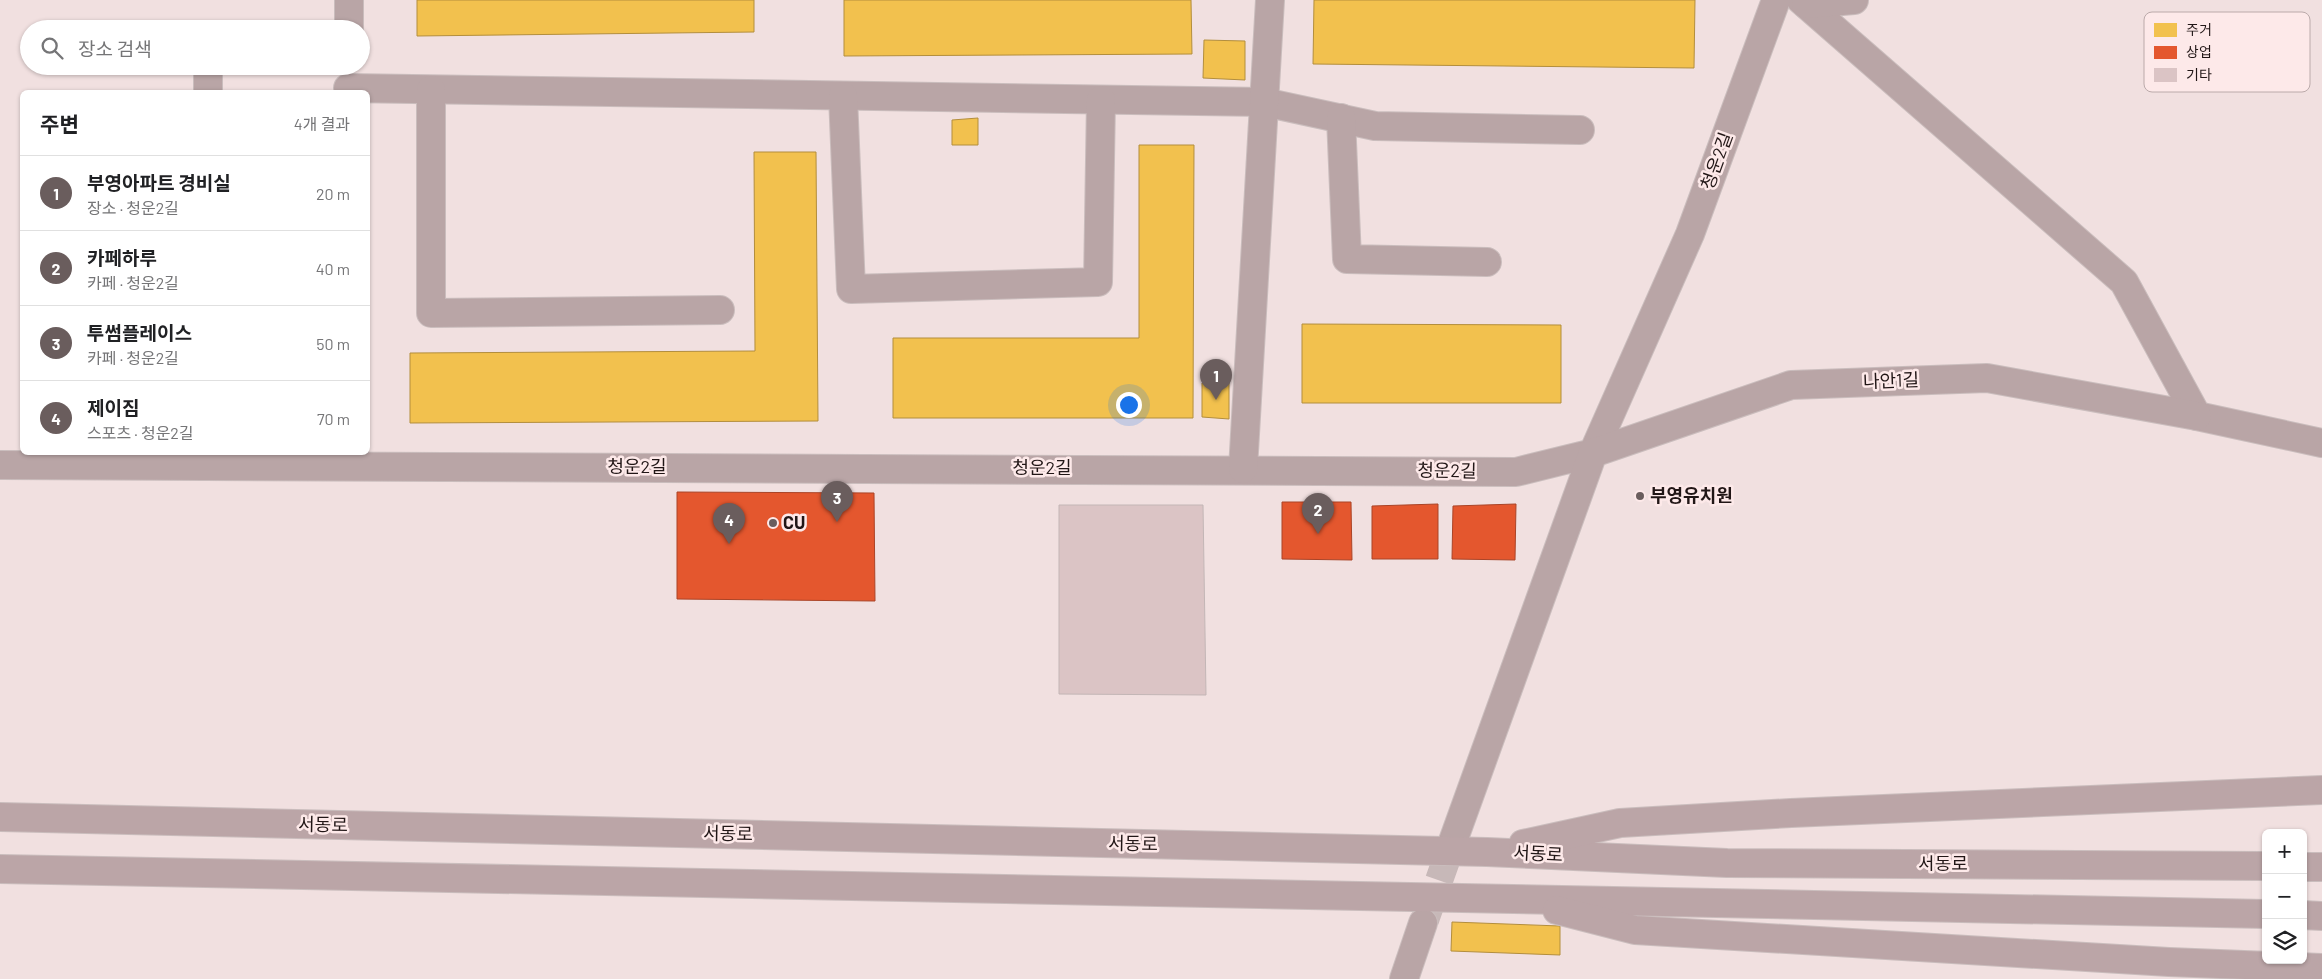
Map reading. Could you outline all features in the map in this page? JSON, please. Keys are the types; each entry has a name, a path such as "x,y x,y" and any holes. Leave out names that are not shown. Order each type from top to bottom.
{"main road":[{"path":"1488,852 1620,823 1792,813 2322,790"},
{"name":"서동로","path":"0,817 1488,852 1727,863 2262,866"},
{"path":"2307,867 2322,867"},
{"path":"0,869 2262,914"},
{"path":"1516,899 1635,930 2169,962 2322,968"},
{"path":"2307,915 2322,916"}],"street":[{"path":"349,0 349,20"},
{"path":"1244,469 1270,0"},
{"name":"청운2길","path":"0,465 342,459 1516,472 1593,453 1690,234 1776,0"},
{"path":"1804,2 1854,0"},
{"path":"1804,2 2124,282 2197,416"},
{"path":"208,75 208,90"},
{"path":"348,82 431,90 1264,102 1375,126 1580,130"},
{"path":"431,90 431,313 720,310"},
{"path":"843,96 850,289 1098,282 1101,100"},
{"path":"1340,118 1347,259 1487,262"},
{"name":"나안1길","path":"1593,453 1792,385 1987,378 2197,416 2322,443"},
{"path":"1453,841 1593,453"},
{"path":"1404,979 1423,923"}],"building: 주거":[{"path":"417,0 754,0 754,32 417,36"},
{"path":"844,0 1191,0 1192,54 844,56"},
{"path":"1314,0 1695,0 1694,68 1313,64"},
{"path":"1204,40 1245,41 1245,80 1203,78"},
{"path":"978,118 978,145 952,145 952,120"},
{"path":"1139,145 1194,145 1193,418 893,418 893,338 1139,338"},
{"path":"754,152 816,152 818,421 410,423 410,353 755,351"},
{"path":"1302,324 1561,325 1561,403 1302,403"},
{"path":"1229,382 1229,419 1202,417 1202,383"},
{"path":"1452,922 1560,926 1560,955 1451,951"}],"building: 상업":[{"path":"677,492 874,493 875,601 677,599"},
{"path":"1282,502 1351,502 1352,560 1282,559"},
{"path":"1438,504 1438,559 1372,559 1372,506"},
{"path":"1516,504 1515,560 1452,559 1453,506"}],"building: 기타":[{"path":"1059,505 1203,505 1206,695 1059,694"}],"tunnel":[{"path":"1425,920 1453,841"}],"place":[{"name":"부영아파트 경비실","path":"1216,400"},
{"name":"부영유치원","path":"1640,496"},
{"name":"투썸플레이스","path":"837,522"},
{"name":"CU","path":"773,523"},
{"name":"카페하루","path":"1318,534"},
{"name":"제이짐","path":"729,544"}]}
